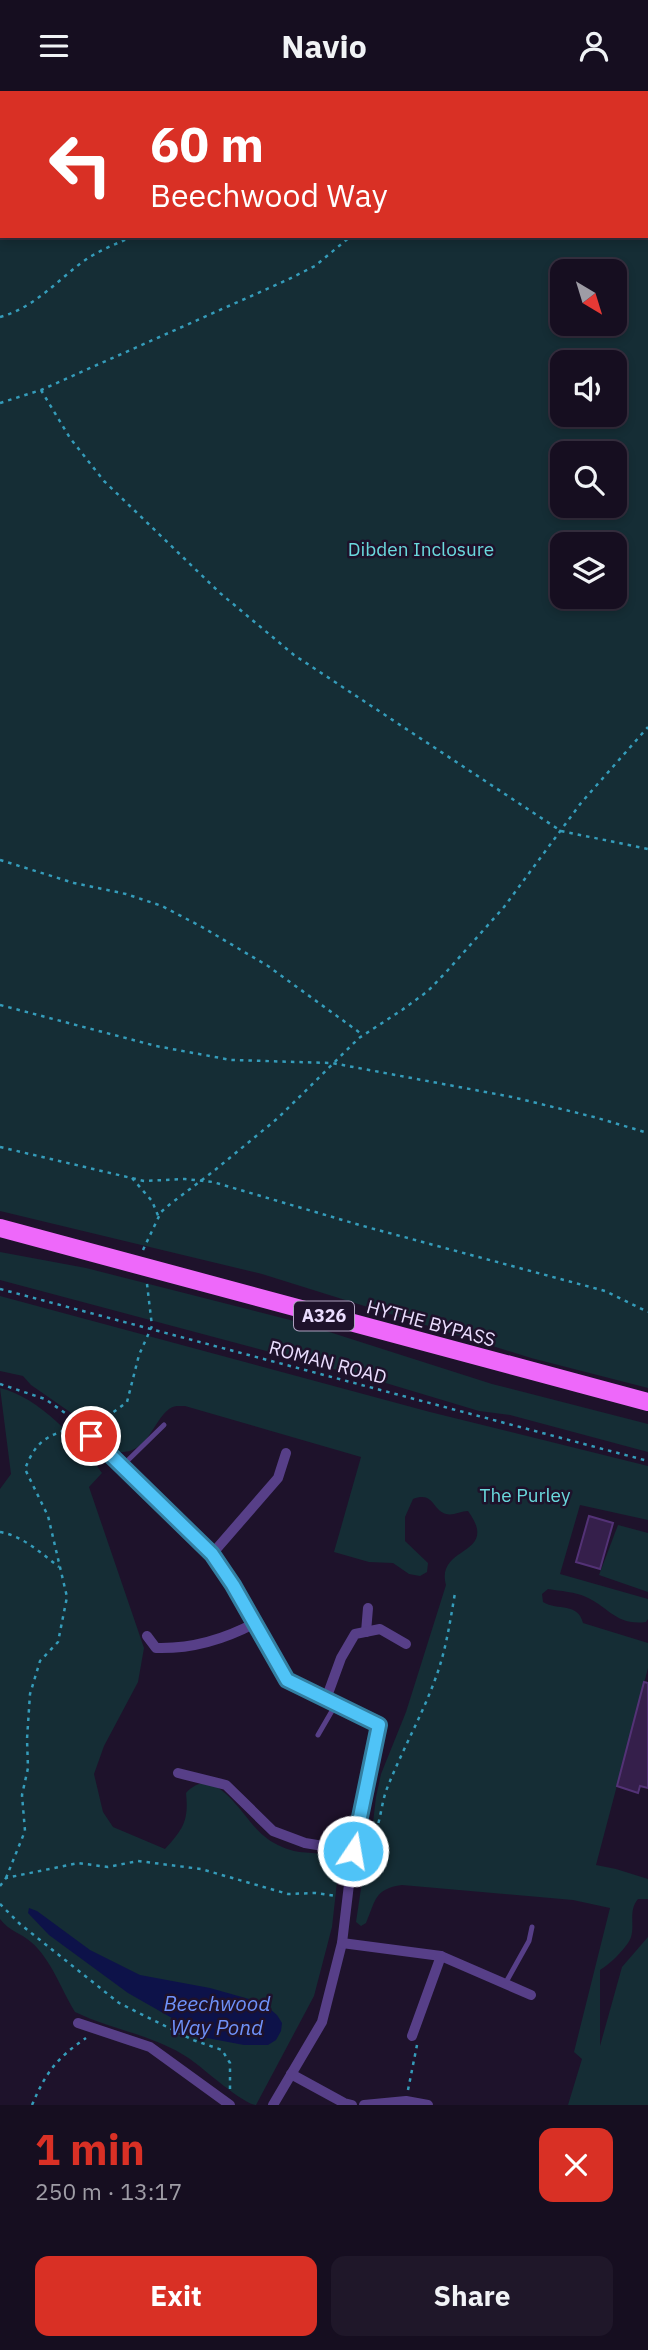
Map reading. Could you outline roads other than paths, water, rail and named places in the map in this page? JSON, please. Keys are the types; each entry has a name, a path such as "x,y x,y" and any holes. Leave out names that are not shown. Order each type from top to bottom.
{"main road":[{"name":"HYTHE BYPASS","path":"0,1228 648,1402"}],"street":[{"path":"91,1436 212,1554 287,1680 379,1725 353,1851 342,1943 322,2022 273,2105"},
{"path":"212,1554 278,1478 286,1453"},
{"path":"366,1632 368,1608"},
{"path":"146,1636 156,1648 173,1649 237,1633 255,1623"},
{"path":"331,1702 341,1658 355,1634 380,1629 406,1644"},
{"path":"178,1773 226,1784 273,1831 305,1843 353,1851"},
{"path":"342,1943 441,1956 531,1995"},
{"path":"412,2036 441,1956"},
{"path":"78,2023 150,2047 226,2104"},
{"path":"291,2074 352,2105"},
{"path":"365,2105 406,2101 428,2105"}],"lane":[{"path":"122,1466 164,1425"},
{"path":"318,1735 331,1702"},
{"path":"505,1984 529,1941 532,1927"}],"water":[{"name":"Beechwood Way Pond","path":"29,1908 90,1950 140,1975 210,1988 263,2003 277,2015 282,2023 281,2031 276,2040 268,2045 244,2045 207,2038 128,1993 49,1935 28,1913"}],"park label":[{"name":"Dibden Inclosure","path":"421,549"},
{"name":"The Purley","path":"525,1495"}]}
